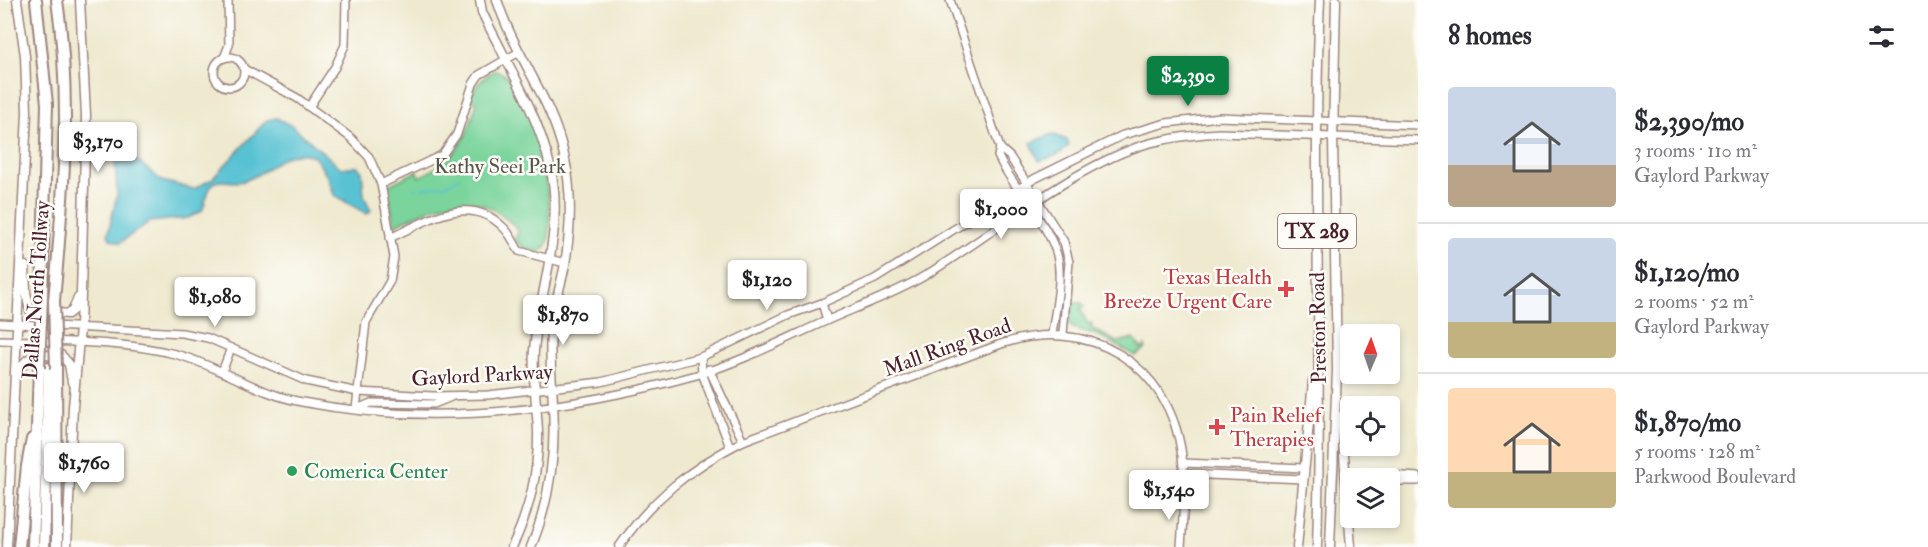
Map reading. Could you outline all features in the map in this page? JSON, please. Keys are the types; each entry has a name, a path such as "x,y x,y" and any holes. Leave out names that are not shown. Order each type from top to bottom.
{"highway":[{"name":"Dallas North Tollway","path":"33,547 37,412 48,368 42,296 47,104 36,0"},
{"name":"Dallas North Tollway","path":"44,547 48,368 64,182 67,105 57,0"},
{"path":"48,368 57,547"},
{"path":"20,547 27,466 37,412"}],"main road":[{"path":"7,547 27,112 25,56 17,0"},
{"path":"68,547 73,407 80,328 86,115 80,0"},
{"path":"480,0 505,59 532,112 550,166 555,214 534,351 538,435 535,478 513,547"},
{"path":"497,0 519,52 548,108 564,155 569,195 565,263 551,329 554,406 551,480 546,509 531,547"},
{"name":"Preston Road","path":"1317,547 1319,476 1316,121 1320,0"},
{"name":"Preston Road","path":"1330,547 1336,356 1333,122 1336,0"},
{"path":"22,224 25,237 26,293 30,310 35,313 71,313 81,289"},
{"path":"14,388 20,368 28,357 61,355 69,364 73,407"},
{"path":"1336,356 1346,468"},
{"path":"1298,547 1304,468 1317,360"},
{"path":"1350,528 1351,547"}],"street":[{"path":"228,0 229,45 234,58 244,69 309,106 351,138 369,157 381,184 394,257 390,282 366,322 356,409 371,403 434,404 457,395"},
{"path":"309,106 335,67 345,45 346,0"},
{"path":"950,0 1000,148 1010,157 1064,242 1069,262 1063,334"},
{"path":"229,45 224,58 215,68 215,76 220,83 232,87 242,80 261,79"},
{"path":"381,184 442,155 457,134 473,84 479,75 519,52"},
{"path":"224,58 234,58"},
{"path":"242,80 244,69"},
{"name":"Gaylord Parkway","path":"0,323 182,333 208,338 306,381 358,392 457,395 552,390 601,382 701,357 788,315 822,303 875,279 1026,184 1111,139 1162,124 1220,117 1418,125"},
{"path":"1162,124 1166,140"},
{"name":"Gaylord Parkway","path":"0,340 137,347 175,354 300,402 356,409 461,413 554,406 702,373 827,320 924,277 1029,208 1113,157 1166,140 1220,133 1418,140"},
{"path":"1000,148 998,156 1057,256 1052,334"},
{"path":"390,238 422,221 464,209 488,217 503,227 519,250 565,263"},
{"path":"1056,295 1067,296"},
{"path":"822,303 827,320"},
{"name":"Mall Ring Road","path":"620,547 638,521 675,483 742,441 995,346 1020,338 1052,334 1063,334 1102,345 1120,355 1144,375 1169,411 1179,441 1183,463 1181,547"},
{"path":"222,372 231,348"},
{"path":"701,357 711,370 742,441"},
{"path":"701,357 702,373 730,447"},
{"path":"1183,463 1304,468"},
{"path":"1237,476 1241,471 1263,466"},
{"path":"1183,474 1303,479"},
{"path":"1400,479 1418,479"},
{"path":"1400,480 1418,479"}],"green space":[{"name":"Kathy Seei Park","path":"493,71 507,76 519,93 530,117 539,147 549,207 549,231 546,247 539,252 528,250 519,244 515,238 519,231 504,216 489,207 474,202 444,205 394,226 387,186 417,171 419,177 451,156 464,138 473,116 477,102 469,99 479,83"},
{"path":"1071,303 1082,303 1084,307 1080,309 1088,324 1092,323 1091,328 1117,342 1133,339 1142,349 1145,346 1146,349 1135,356 1100,336 1073,328 1068,322"}],"water":[{"path":"276,118 291,125 341,168 357,166 362,171 364,196 371,210 367,214 334,195 328,177 314,156 302,154 284,157 262,172 243,181 214,183 209,190 202,211 188,218 149,222 120,243 110,239 108,234 117,195 115,158 128,153 162,181 194,189 212,179 267,120"},
{"path":"1052,134 1067,140 1069,145 1059,154 1039,161 1031,143"}],"waterway":[{"path":"422,188 446,185 461,177"}],"place":[{"name":"Texas Health Breeze Urgent Care","path":"1286,289"},
{"name":"Pain Relief Therapies","path":"1217,427"},
{"name":"Comerica Center","path":"292,471"}]}
